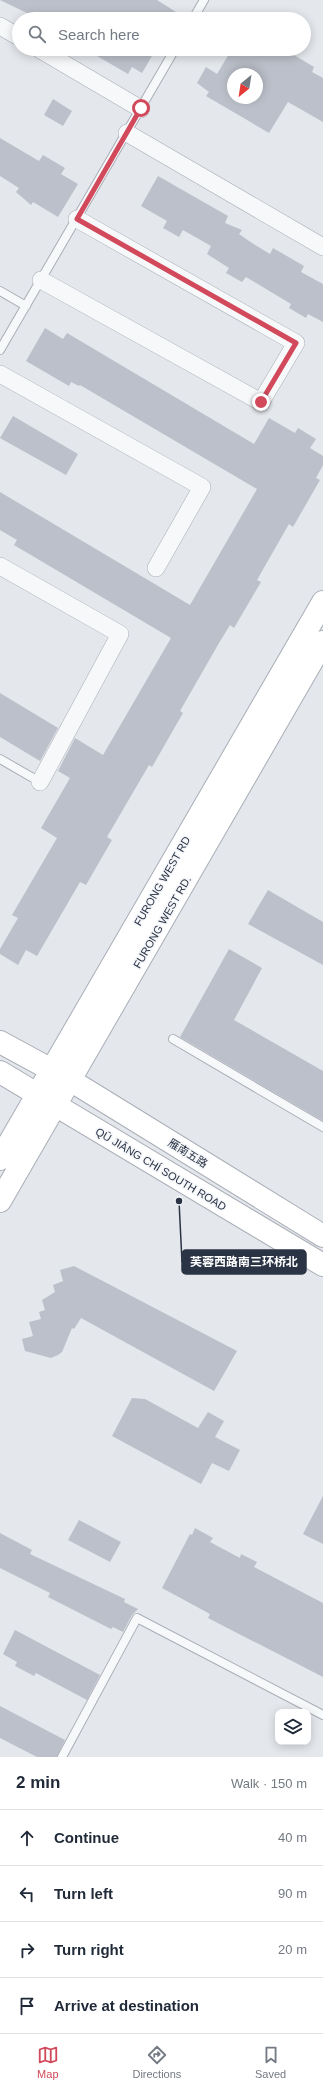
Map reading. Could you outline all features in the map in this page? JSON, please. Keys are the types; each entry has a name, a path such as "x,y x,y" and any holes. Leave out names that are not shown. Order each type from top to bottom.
{"main road":[{"name":"FURONG WEST RD","path":"0,1159 37,1094 61,1076 323,602"},
{"name":"FURONG WEST RD.","path":"0,1201 56,1106 61,1076 323,642"},
{"path":"0,1042 61,1076"},
{"name":"QŪ JIĀNG CHÍ SOUTH ROAD","path":"0,1072 323,1265"},
{"name":"雁南五路","path":"61,1076 323,1236"}],"street":[{"path":"0,26 12,33"},
{"path":"51,56 141,108"},
{"path":"127,133 323,247"},
{"path":"41,280 261,402 296,343 77,219"},
{"path":"0,374 202,487 156,568"},
{"path":"0,566 120,634 40,782"}],"lane":[{"path":"197,12 204,0"},
{"path":"0,350 172,56"},
{"path":"0,291 26,306"},
{"path":"0,759 40,782"},
{"path":"173,1039 323,1127"},
{"path":"62,1757 137,1618 323,1715"}],"building":[{"path":"0,0 157,0 176,12 25,12"},
{"path":"97,56 152,56 142,73 132,67 128,74"},
{"path":"228,56 296,56 314,67 312,72 323,78 323,122 288,102 269,133 206,96 209,92 197,83 206,67 217,74"},
{"path":"53,99 72,111 63,126 44,115"},
{"path":"0,138 39,161 43,155 65,168 61,174 78,184 58,217 33,202 31,205 16,192 19,188 0,176"},
{"path":"158,176 228,216 225,223 242,230 239,234 252,243 270,254 273,248 304,266 301,272 323,284 323,322 308,314 306,318 289,308 291,304 246,277 242,282 226,273 229,268 207,254 211,246 183,230 179,237 163,228 167,221 141,206"},
{"path":"45,328 63,339 67,333 254,444 269,418 295,433 298,428 316,439 310,448 323,456 323,465 316,478 320,480 293,527 289,524 257,580 261,582 234,628 230,625 219,643 180,711 183,713 152,767 149,765 107,837 112,840 86,885 80,882 37,956 26,950 18,965 0,954 0,949 18,918 12,915 57,838 41,828 70,778 58,771 75,738 103,755 171,638 14,545 17,540 0,530 0,492 190,605 257,489 80,385 79,386 71,382 69,386 26,361"},
{"path":"13,416 78,454 66,475 0,438"},
{"path":"0,693 58,728 40,761 0,737"},
{"path":"268,890 323,922 323,965 248,924"},
{"path":"229,949 262,968 234,1020 323,1071 323,1121 180,1037"},
{"path":"74,1266 237,1351 214,1391 81,1318 74,1329 72,1328 62,1352 58,1355 51,1358 25,1351 22,1339 33,1336 29,1322 41,1319 39,1312 45,1310 42,1300 55,1292 53,1285 63,1281 60,1270"},
{"path":"132,1398 145,1399 198,1428 208,1412 224,1421 215,1437 240,1450 229,1471 212,1463 201,1484 112,1436"},
{"path":"323,1496 323,1544 303,1534"},
{"path":"79,1520 121,1542 110,1562 68,1540"},
{"path":"195,1528 213,1538 210,1542 240,1558 241,1554 257,1562 254,1567 323,1603 323,1677 208,1618 210,1614 162,1588 190,1534 192,1535"},
{"path":"0,1533 32,1550 30,1554 125,1599 124,1602 138,1609 132,1615 123,1632 113,1627 111,1629 48,1597 50,1593 0,1568"},
{"path":"15,1630 100,1675 87,1700 36,1673 34,1676 15,1666 17,1662 3,1654"},
{"path":"0,1706 65,1740 57,1757 37,1757 0,1738"}],"place":[{"name":"芙蓉西路南三环桥北","path":"179,1201"}],"route":[{"path":"141,108 77,219 296,343 261,402"}]}
